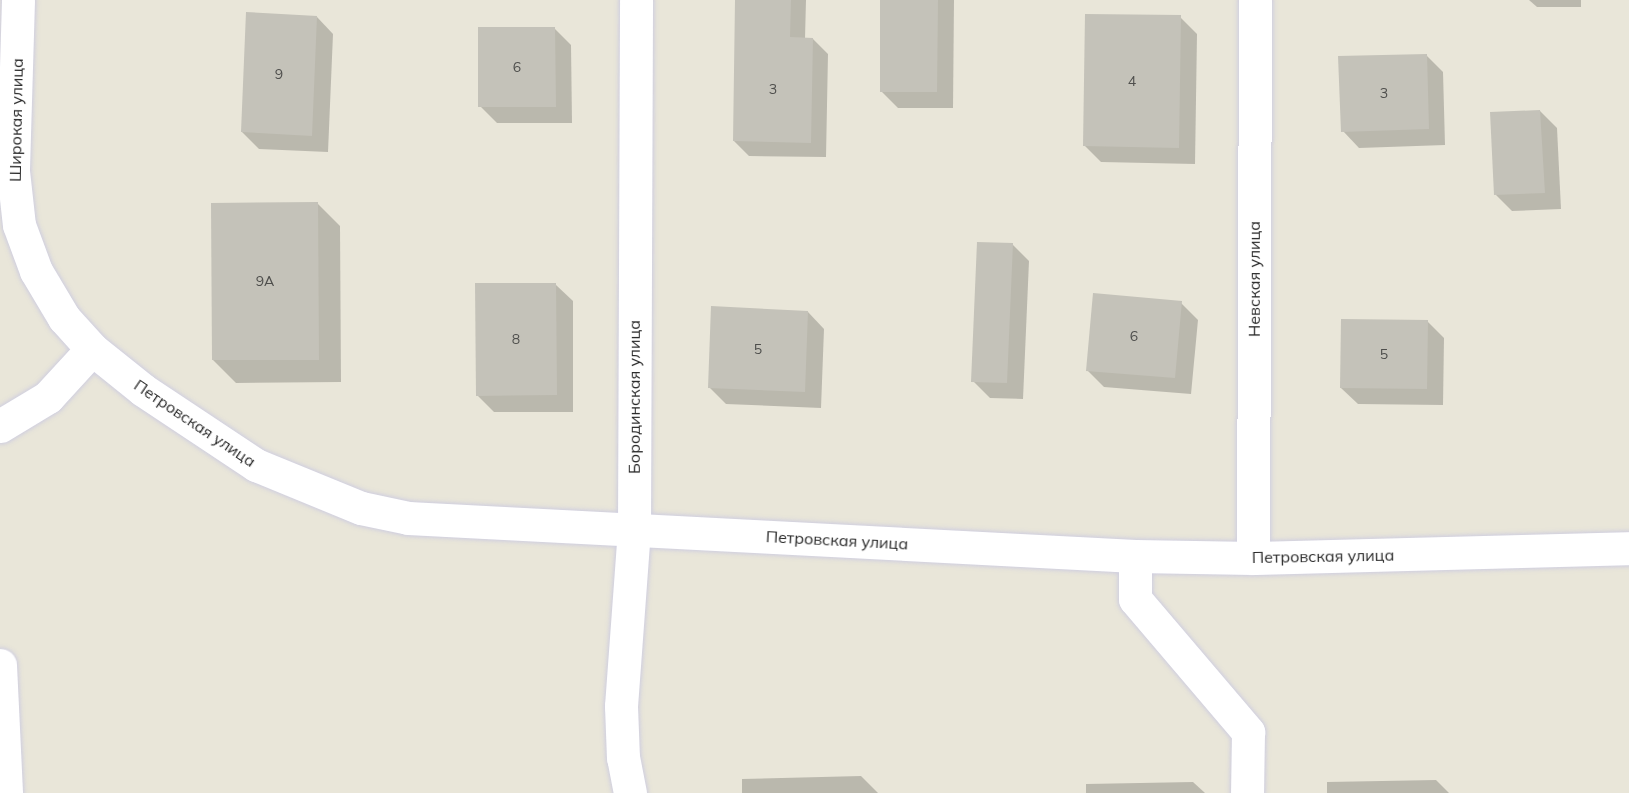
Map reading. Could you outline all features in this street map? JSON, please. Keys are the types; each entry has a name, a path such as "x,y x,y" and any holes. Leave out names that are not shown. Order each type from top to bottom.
{"street":[{"name":"Широкая улица","path":"18,0 14,171 19,225 41,281 64,318 92,350"},
{"name":"Бородинская улица","path":"630,793 623,758 621,706 634,530 636,0"},
{"name":"Невская улица","path":"1253,558 1255,0"},
{"path":"0,426 48,397 92,350"},
{"name":"Петровская улица","path":"92,350 143,390 256,465 361,508 408,518 1135,556 1253,558 1629,548"},
{"path":"1135,556 1135,599 1248,732 1247,793"},
{"path":"0,665 6,793"}],"building":[{"path":"735,0 791,0 790,37 813,38 811,143 733,141"},
{"path":"880,0 938,0 937,92 880,92"},
{"path":"246,12 317,16 312,136 241,132"},
{"path":"1085,14 1181,15 1179,148 1083,146"},
{"path":"478,27 555,27 556,107 478,107"},
{"path":"1427,54 1429,129 1341,132 1338,56"},
{"path":"1540,110 1545,193 1494,195 1490,112"},
{"path":"318,202 319,360 212,360 211,203"},
{"path":"977,242 1013,243 1007,383 971,382"},
{"path":"475,283 556,283 557,395 476,396"},
{"path":"1093,293 1182,301 1175,378 1086,371"},
{"path":"711,306 808,311 805,392 708,388"},
{"path":"1341,319 1428,320 1427,389 1340,388"}]}
